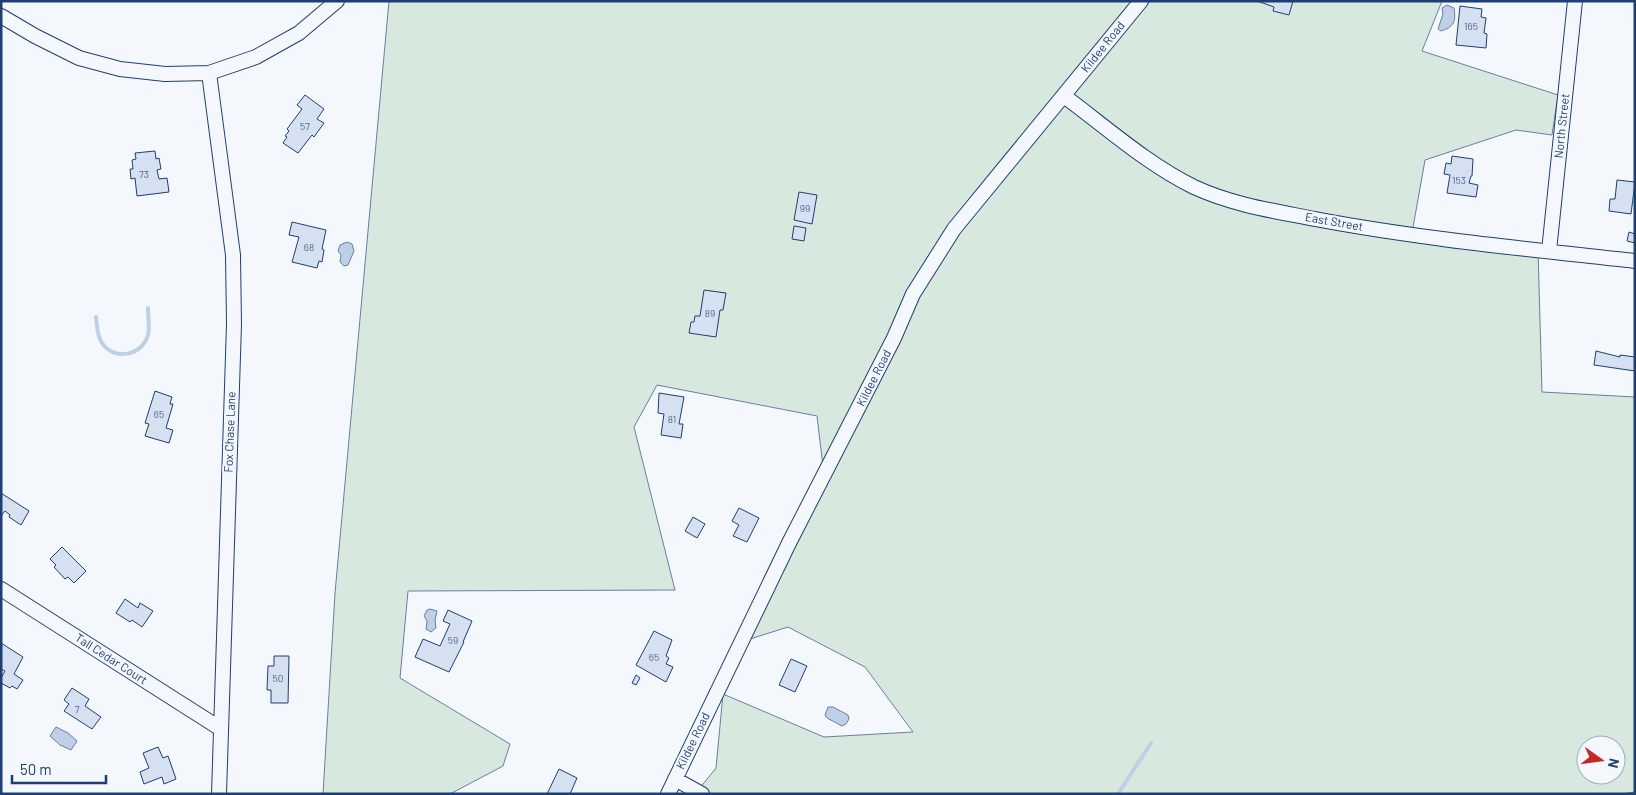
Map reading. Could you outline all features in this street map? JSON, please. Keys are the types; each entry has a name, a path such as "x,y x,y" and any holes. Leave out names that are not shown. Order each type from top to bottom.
{"street":[{"path":"1,16 79,58 120,69 166,74 209,73 256,57 298,33 338,1"},
{"name":"Kildee Road","path":"668,794 789,543 894,338 913,294 954,229 1140,1"},
{"name":"North Street","path":"1549,251 1576,1"},
{"name":"Fox Chase Lane","path":"209,73 233,255 234,324 219,794"},
{"name":"East Street","path":"1064,96 1158,167 1194,186 1247,206 1340,224 1436,238 1635,261"},
{"name":"Tall Cedar Court","path":"1,589 221,729"},
{"path":"675,779 702,794"}],"shaded area":[{"path":"389,1 1442,1 1422,51 1558,95 1552,135 1516,130 1425,160 1412,233 1538,249 1542,392 1635,397 1635,792 1621,794 695,794 716,768 723,694 824,737 913,732 865,667 788,627 750,639 824,475 817,416 657,385 634,427 675,590 408,591 400,678 510,744 503,766 450,794 323,794 335,593"}],"water":[{"path":"1447,5 1454,8 1455,17 1449,28 1441,31 1438,29 1443,14 1442,8"},
{"path":"347,242 352,244 354,251 348,265 344,266 340,262 341,255 338,251 340,245"},
{"path":"427,610 437,611 436,628 431,632 426,629 427,621 424,616"},
{"path":"828,707 833,707 848,715 849,719 846,724 842,726 827,718 825,715"},
{"path":"56,727 68,733 77,741 71,750 60,745 50,736"}],"building":[{"path":"1257,1 1293,1 1289,15 1273,11 1274,7"},
{"path":"1460,6 1482,9 1481,17 1486,18 1484,33 1487,34 1486,48 1456,45"},
{"path":"305,95 324,109 317,119 324,123 314,137 312,135 298,153 283,143 289,131 287,129 302,109 297,105"},
{"path":"155,151 156,159 159,158 161,169 157,170 159,179 167,178 169,192 137,196 135,178 131,179 130,169 133,169 132,160 136,159 135,153"},
{"path":"1452,156 1473,159 1472,176 1469,183 1478,185 1476,197 1447,193 1450,175 1444,174 1446,163 1451,164"},
{"path":"1617,180 1635,182 1631,214 1609,211 1610,199 1615,199"},
{"path":"799,192 817,195 812,224 794,220"},
{"path":"292,222 326,230 322,249 324,250 322,262 319,261 317,268 292,262 299,237 289,235"},
{"path":"794,226 806,228 804,241 792,239"},
{"path":"1629,232 1635,234 1635,243 1627,241"},
{"path":"704,290 726,293 723,310 720,310 716,337 689,333 691,322 694,322 695,316 700,316"},
{"path":"1596,351 1620,357 1620,355 1635,357 1635,371 1594,365"},
{"path":"155,391 172,397 170,404 173,404 166,428 173,430 169,443 145,436 149,424 145,423"},
{"path":"659,393 684,397 679,424 683,424 681,438 661,435 664,414 658,413"},
{"path":"1,493 29,511 21,525 9,517 10,515 5,511 1,516"},
{"path":"739,508 759,518 747,542 733,536 739,525 732,521"},
{"path":"693,517 705,524 697,538 685,531"},
{"path":"62,547 86,571 74,583 68,577 65,579 54,567 56,565 50,559"},
{"path":"125,599 138,608 140,603 153,611 142,627 116,613"},
{"path":"448,610 472,621 449,672 415,657 423,639 440,646 450,624 443,621"},
{"path":"654,631 672,640 666,656 669,658 666,664 673,667 666,682 636,665"},
{"path":"1,643 23,657 14,674 23,680 17,689 12,686 10,688 1,683 1,678 5,671 1,669"},
{"path":"274,656 289,656 288,703 271,703 271,690 267,690 268,666 274,666"},
{"path":"791,659 807,666 795,692 779,685"},
{"path":"636,675 640,678 636,685 632,683"},
{"path":"72,688 89,699 85,706 101,717 92,729 64,711 69,704 64,700"},
{"path":"158,747 163,758 168,756 176,779 164,784 162,777 144,784 140,772 149,768 143,753"},
{"path":"559,769 577,778 570,794 547,794"}],"waterway":[{"path":"96,317 100,340 107,349 120,354 127,354 134,352 145,342 149,332 148,308"},
{"path":"1118,794 1151,743"}]}
